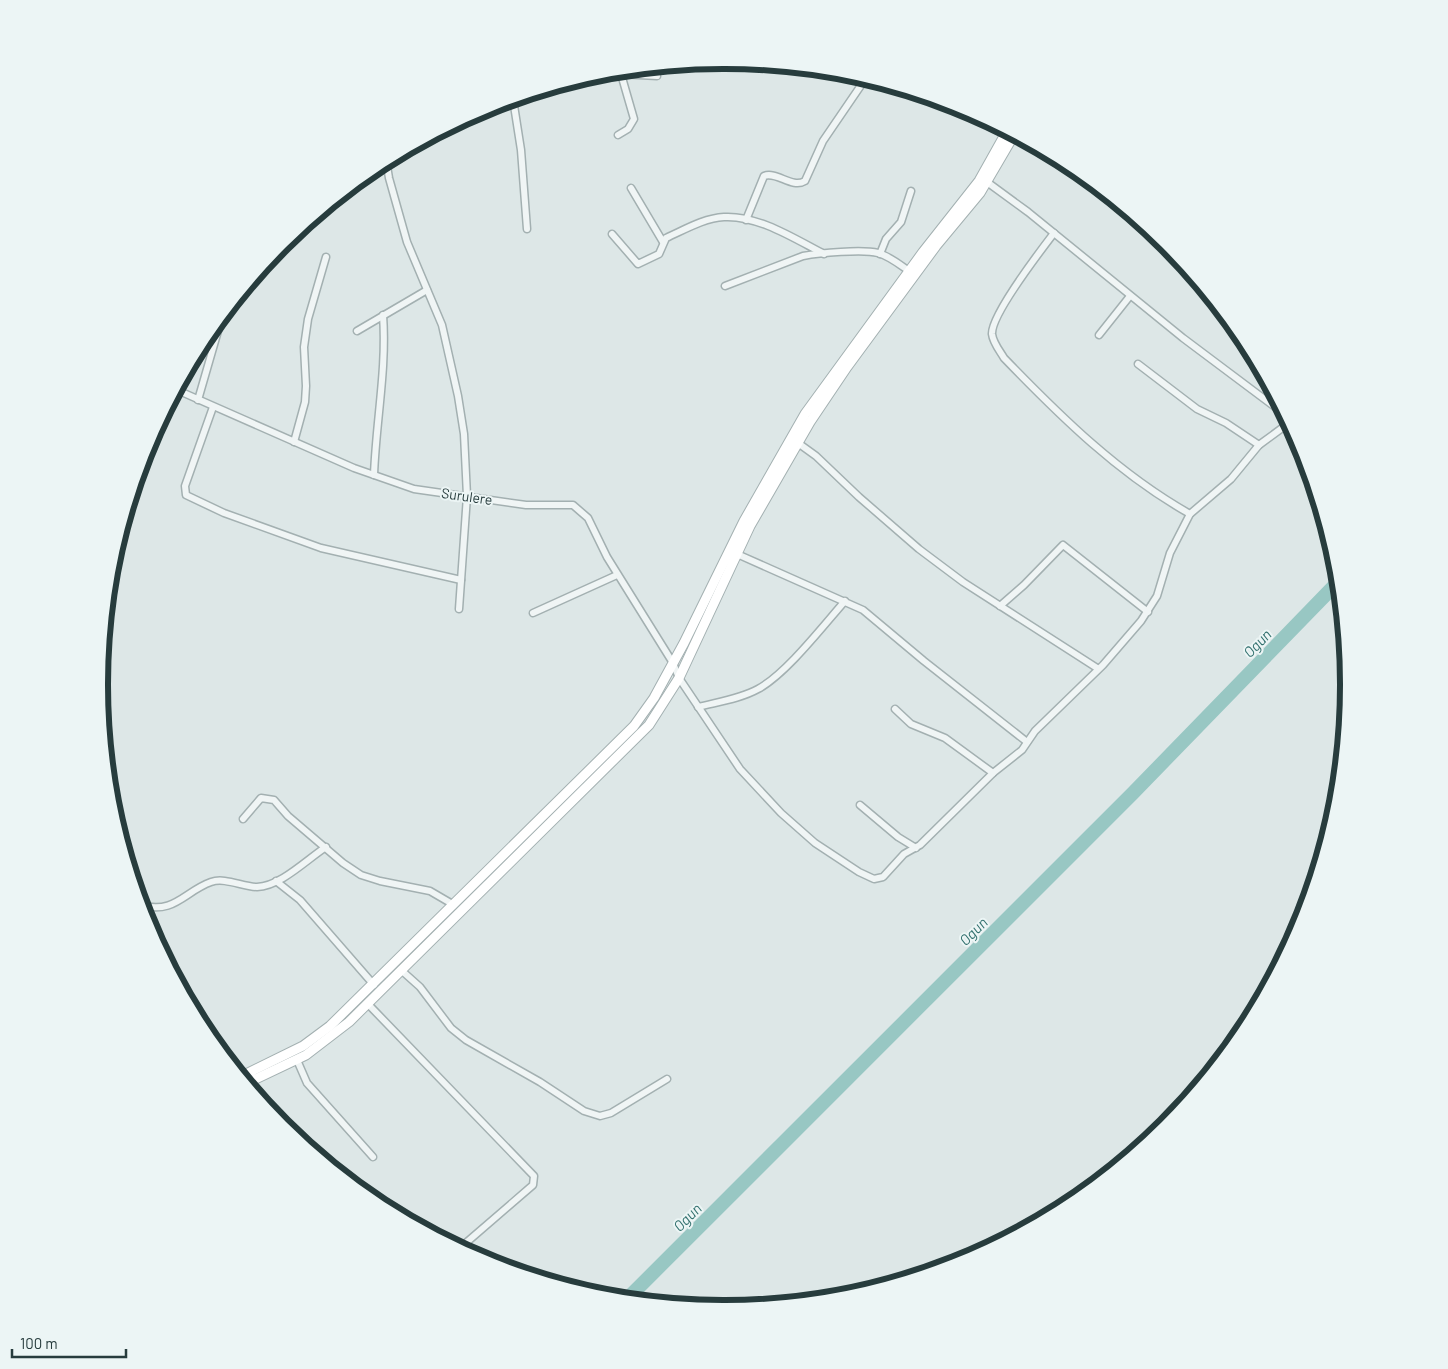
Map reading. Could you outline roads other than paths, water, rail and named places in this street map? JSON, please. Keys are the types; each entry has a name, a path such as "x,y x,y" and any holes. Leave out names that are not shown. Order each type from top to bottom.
{"main road":[{"path":"247,1073 303,1046 330,1026 374,985 634,726 654,698 748,512 805,414 908,271 979,181 1004,136"},
{"path":"253,1080 297,1060 333,1035 626,750 649,725 679,678 750,526 798,443 847,367 936,246 987,182 1011,140"}],"street":[{"path":"642,74 657,76"},
{"path":"618,135 628,129 634,119 621,78"},
{"path":"746,220 764,176 771,175 795,183 804,181 823,140 861,85"},
{"path":"514,106 521,150 527,229"},
{"path":"388,169 407,242 442,325 458,396 464,434 467,496 459,608"},
{"path":"987,182 1054,232 1130,296 1272,405"},
{"path":"631,188 663,242"},
{"path":"880,254 886,239 901,222 911,191"},
{"path":"612,234 638,264 659,254 666,238 710,220 724,217 746,220 778,232 824,254"},
{"path":"1054,232 1014,289 994,326 992,334 996,346 1004,358 1090,444 1159,497 1190,514 1231,479 1259,446 1283,428"},
{"path":"725,286 803,256 824,254 880,254 908,271"},
{"path":"294,442 305,402 305,334 326,257"},
{"path":"357,330 427,290"},
{"path":"1099,335 1130,296"},
{"path":"374,475 377,412 385,359 383,315"},
{"path":"198,400 217,336"},
{"path":"1138,364 1197,409 1226,423 1259,446"},
{"name":"Surulere","path":"183,393 294,442 374,475 414,489 526,505 573,505 588,518 617,575 673,663 679,678 740,770 758,791 815,843 859,872 874,879 883,877 904,854 916,848 993,773 1022,750 1035,731 1097,668 1103,665 1148,612 1157,596 1170,552 1190,514"},
{"path":"213,407 185,486 186,496 224,513 321,548 461,580"},
{"path":"798,443 816,456 858,497 919,549 1000,606 1097,668"},
{"path":"1000,606 1024,585 1063,545 1148,612"},
{"path":"737,554 845,601 872,615 924,661 1027,742"},
{"path":"533,613 617,575"},
{"path":"698,706 743,696 758,689 781,671 845,601"},
{"path":"895,709 911,724 945,738 993,773"},
{"path":"243,819 261,798 274,800 288,816 362,875 380,881 430,891 454,905"},
{"path":"860,805 898,837 916,848"},
{"path":"150,908 168,905 214,881 257,887 276,881 326,847"},
{"path":"276,881 300,900 374,985"},
{"path":"401,970 420,988 451,1028 466,1040 533,1078 584,1111 600,1116 612,1113 667,1079"},
{"path":"367,1003 534,1176 533,1185 466,1243"},
{"path":"297,1060 307,1082 373,1157"}],"waterway":[{"name":"Ogun","path":"633,1293 1133,793 1332,589"}]}
